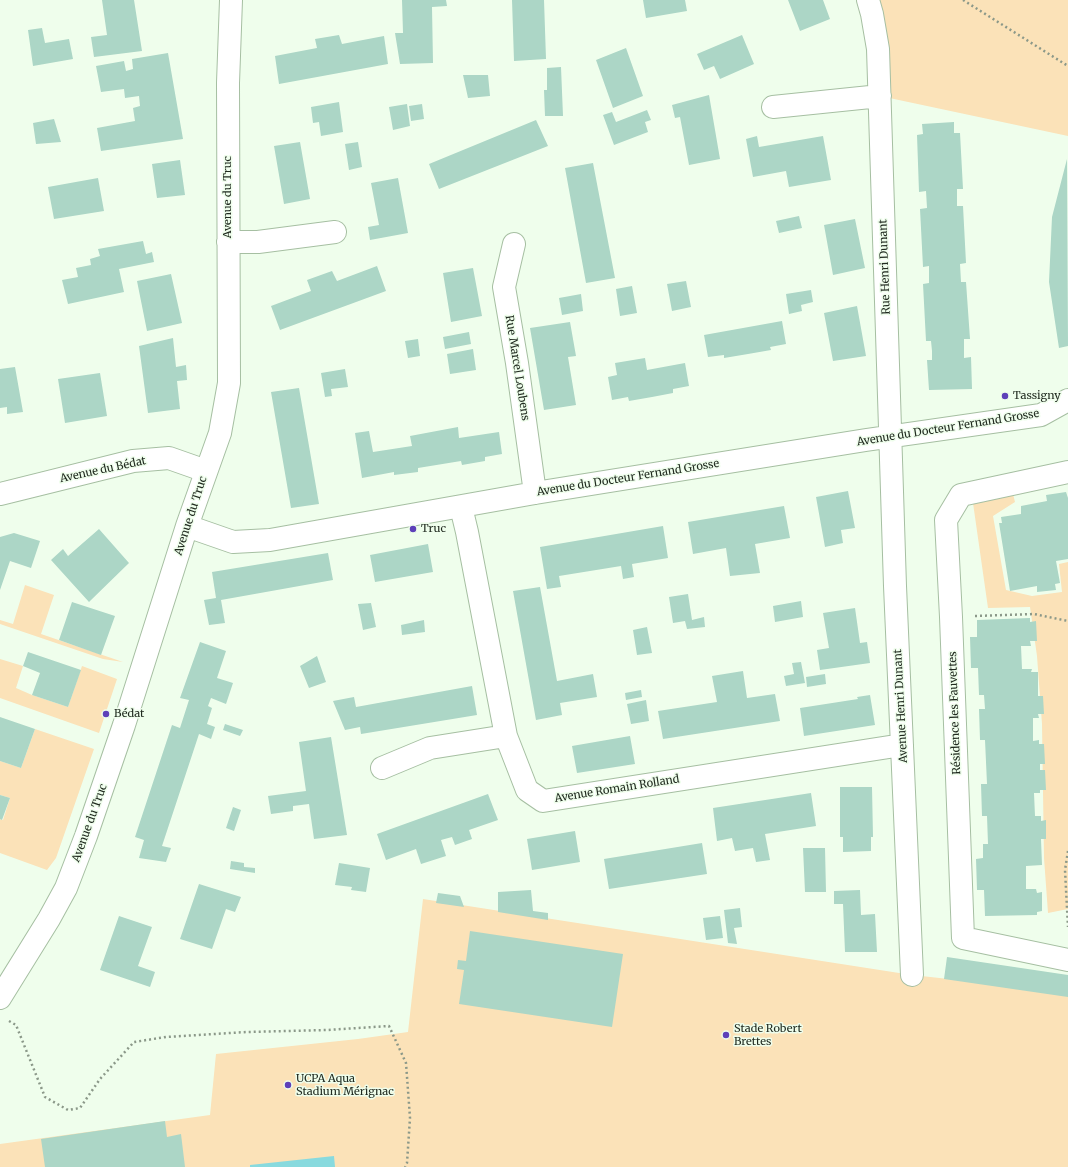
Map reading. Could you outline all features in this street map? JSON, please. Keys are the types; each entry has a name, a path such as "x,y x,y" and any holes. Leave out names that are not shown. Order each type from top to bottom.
{"street":[{"name":"Avenue du Truc","path":"3,1008 66,888 86,836 140,676 187,526 220,433 229,383 228,83 231,0"},
{"name":"Rue Henri Dunant","path":"868,0 878,49 891,437"},
{"path":"773,107 880,96"},
{"path":"228,242 258,242 335,232"},
{"name":"Rue Marcel Loubens","path":"514,244 504,287 518,363 535,493"},
{"name":"Avenue du Docteur Fernand Grosse","path":"187,526 233,542 270,540 535,493 866,440 1041,415 1068,400"},
{"name":"Avenue Henri Dunant","path":"891,437 912,976"},
{"name":"Avenue du Bédat","path":"0,494 133,461 169,458 206,471"},
{"name":"Résidence les Fauvettes","path":"1068,472 960,495 946,520 963,938 1068,960"},
{"name":"Avenue Romain Rolland","path":"461,507 506,736 527,790 543,800 902,745"},
{"path":"382,768 430,748 506,736"}],"path":[{"path":"963,0 1068,66"},
{"path":"951,617 1034,614 1068,620"},
{"path":"1068,851 1065,870 1068,927"},
{"path":"3,1008 16,1025 45,1096 68,1110 80,1108 100,1079 134,1042 166,1037 389,1026 406,1063 410,1118 407,1163 405,1167"}],"shaded area":[{"path":"868,0 1068,0 1068,136 880,96"},
{"path":"1013,494 1015,502 993,516 1006,590 1032,596 1062,592 1059,564 1068,562 1068,909 1048,913 1044,858 1042,724 1037,656 1030,607 988,608 973,503"},
{"path":"25,585 54,595 41,634 123,662 103,659 0,624 0,620 13,624"},
{"path":"0,659 23,666 16,688 68,707 82,666 117,679 99,733 0,698"},
{"path":"35,729 94,749 56,858 47,870 0,853 0,819 3,820 10,798 0,795 0,761 21,768"},
{"name":"Stade Robert Brettes","path":"423,899 912,975 1068,992 1068,1167 0,1167 0,1144 210,1115 216,1054 358,1039 408,1032"}],"water":[{"path":"334,1156 335,1167 250,1167 250,1165"}],"building":[{"path":"102,0 134,0 142,51 94,57 91,37 107,35"},
{"path":"402,0 446,0 447,6 432,7 433,63 400,64 395,33 403,33"},
{"path":"512,0 544,0 546,59 514,61"},
{"path":"643,0 685,0 687,11 646,18"},
{"path":"788,0 823,0 830,19 800,31"},
{"path":"42,28 45,43 69,39 73,59 33,66 28,30"},
{"path":"339,35 342,44 384,36 388,64 279,84 275,56 317,48 315,39"},
{"path":"742,35 754,64 720,79 714,66 704,70 697,54"},
{"path":"626,48 643,96 613,108 596,60"},
{"path":"168,53 183,139 101,151 97,128 135,121 133,108 140,106 139,96 125,98 124,89 101,92 96,66 124,61 126,71 133,69 132,59"},
{"path":"561,67 563,116 545,116 544,90 547,90 547,68"},
{"path":"463,75 488,75 490,96 468,98"},
{"path":"709,95 720,159 689,165 680,117 675,118 672,105"},
{"path":"339,102 343,132 321,136 319,122 313,123 311,107"},
{"path":"407,104 410,126 393,130 389,107"},
{"path":"422,104 424,119 411,121 409,106"},
{"path":"647,110 651,120 645,122 648,132 614,145 603,115 612,112 616,122"},
{"path":"54,119 61,142 36,144 33,123"},
{"path":"536,120 548,146 439,189 429,164"},
{"path":"954,122 954,133 960,133 963,189 957,189 957,206 963,206 966,263 960,264 961,282 966,282 970,339 964,339 964,358 971,357 972,389 929,390 927,360 932,360 932,351 931,341 926,341 923,284 929,283 929,266 923,267 920,209 927,208 926,191 919,192 917,135 923,134 922,124"},
{"path":"757,136 759,147 823,136 831,180 789,187 786,171 753,177 746,139"},
{"path":"300,142 310,199 284,204 274,146"},
{"path":"358,142 362,167 349,170 345,144"},
{"path":"1067,159 1068,346 1059,348 1049,282 1052,217"},
{"path":"180,160 185,195 157,198 152,164"},
{"path":"593,163 615,278 586,283 565,168"},
{"path":"98,178 104,211 54,219 48,187"},
{"path":"398,178 408,233 370,240 368,227 379,225 371,183"},
{"path":"799,216 802,228 779,233 776,221"},
{"path":"855,219 865,268 833,275 824,225"},
{"path":"143,241 146,254 152,252 154,262 119,269 124,292 68,304 62,280 78,277 76,268 91,265 90,259 100,256 98,249"},
{"path":"377,266 386,291 280,330 271,306 311,291 307,280 332,271 337,281"},
{"path":"473,268 482,316 451,322 443,273"},
{"path":"171,274 182,323 147,331 137,281"},
{"path":"686,281 691,307 672,311 667,284"},
{"path":"632,286 637,313 620,316 616,289"},
{"path":"811,290 813,302 801,305 802,311 789,314 786,294"},
{"path":"581,294 583,311 562,315 559,298"},
{"path":"857,306 866,356 833,361 824,313"},
{"path":"782,321 786,344 770,347 771,350 724,358 724,355 708,357 704,335"},
{"path":"570,322 576,356 568,357 576,405 544,410 530,328"},
{"path":"469,332 471,344 445,349 443,337"},
{"path":"173,338 176,367 186,365 187,380 177,381 180,409 148,413 139,346"},
{"path":"418,339 420,356 408,358 405,341"},
{"path":"473,349 476,370 450,374 447,354"},
{"path":"645,358 647,370 685,363 689,386 673,389 673,393 652,397 629,401 628,397 612,400 608,377 617,375 615,363"},
{"path":"15,367 23,412 7,414 7,407 0,408 0,369"},
{"path":"345,369 348,387 331,389 332,396 325,397 321,373"},
{"path":"100,373 107,416 65,423 58,379"},
{"path":"299,388 319,504 291,508 271,392"},
{"path":"458,427 459,438 499,432 502,454 485,457 485,461 462,465 461,461 418,468 418,472 394,475 394,472 362,478 355,433 369,431 373,452 412,446 410,436"},
{"path":"848,491 855,528 841,530 843,543 825,547 816,497"},
{"path":"1066,492 1068,498 1068,559 1056,561 1060,583 1055,584 1056,590 1037,592 1037,586 1010,591 999,523 1002,523 1001,517 1021,514 1021,506 1047,501 1046,495"},
{"path":"784,506 790,538 755,544 760,573 730,576 726,548 693,554 688,522"},
{"path":"663,526 668,558 632,564 634,577 623,579 621,566 559,576 561,587 547,589 540,547"},
{"path":"99,529 129,563 89,602 51,560 63,549 68,556"},
{"path":"14,533 40,541 31,568 10,561 0,590 0,537"},
{"path":"428,544 433,572 375,582 370,555"},
{"path":"328,553 333,580 221,600 225,623 209,625 204,600 216,598 212,572"},
{"path":"540,587 557,681 593,674 597,697 560,703 562,715 536,720 513,591"},
{"path":"688,594 692,620 704,617 705,627 687,629 685,621 673,623 669,597"},
{"path":"801,601 803,617 775,622 773,606"},
{"path":"72,602 115,616 101,655 59,640"},
{"path":"371,603 376,627 363,630 358,604"},
{"path":"855,608 860,643 867,642 870,663 820,670 817,650 829,648 823,613"},
{"path":"1030,618 1030,622 1036,621 1037,641 1030,641 1031,646 1021,646 1022,669 1032,669 1031,672 1038,672 1038,696 1043,696 1044,714 1038,714 1039,718 1033,718 1033,741 1039,740 1039,744 1044,744 1045,764 1040,764 1040,770 1045,770 1046,790 1040,790 1040,793 1034,793 1035,816 1041,816 1041,821 1046,820 1046,839 1041,839 1042,865 1026,866 1026,889 1036,889 1037,893 1042,892 1042,911 1037,912 1037,915 985,916 984,890 977,890 976,859 983,858 983,844 988,844 987,816 982,816 981,784 987,784 985,740 980,740 979,709 985,709 984,695 979,695 978,668 971,668 970,637 977,637 977,620"},
{"path":"424,620 425,632 402,635 401,625"},
{"path":"647,627 652,653 637,655 633,630"},
{"path":"200,642 226,651 217,678 233,683 226,704 211,698 208,706 212,708 207,724 215,727 211,739 199,734 162,846 171,848 166,862 139,858 144,840 135,837 172,725 180,728 189,700 180,698"},
{"path":"28,652 81,670 68,707 32,695 40,673 23,666"},
{"path":"317,656 326,682 309,688 300,666"},
{"path":"801,662 805,683 786,686 784,676 794,674 792,663"},
{"path":"743,671 747,698 775,694 780,721 663,739 658,711 717,702 712,676"},
{"path":"825,674 826,684 807,687 806,677"},
{"path":"472,686 477,715 361,734 360,727 345,730 333,701 354,697 356,707"},
{"path":"641,690 642,697 626,700 625,693"},
{"path":"870,695 875,725 804,736 800,708 858,699 857,697"},
{"path":"646,700 649,721 631,724 627,704"},
{"path":"0,717 35,729 21,768 0,761"},
{"path":"225,724 243,730 240,736 223,730"},
{"path":"630,736 635,764 577,773 572,746"},
{"path":"331,737 347,835 314,839 309,804 293,806 293,811 271,814 268,796 306,791 299,742"},
{"path":"840,787 872,787 873,837 871,837 871,851 843,852 843,837 840,837"},
{"path":"811,793 816,826 765,834 770,860 756,862 753,848 735,851 732,838 717,841 713,808"},
{"path":"488,794 498,820 469,830 472,839 455,845 452,837 441,840 446,856 421,864 416,849 386,860 377,834"},
{"path":"0,795 10,798 2,820 0,819"},
{"path":"233,807 241,810 234,831 226,828"},
{"path":"575,831 580,862 532,870 527,839"},
{"path":"702,843 707,874 609,889 604,859"},
{"path":"803,848 825,848 826,892 805,892"},
{"path":"231,861 244,863 244,867 255,868 255,873 230,869"},
{"path":"339,863 370,868 366,892 351,890 352,887 335,885"},
{"path":"199,884 241,897 235,912 226,909 212,949 180,939"},
{"path":"531,890 533,911 548,913 548,920 498,912 498,892"},
{"path":"860,890 861,915 875,914 877,952 845,952 843,904 834,904 834,891"},
{"path":"438,893 460,896 464,907 436,903"},
{"path":"740,908 742,927 734,928 737,944 728,943 724,910"},
{"path":"119,916 152,927 138,966 155,972 150,987 100,970"},
{"path":"720,916 723,938 706,940 703,918"},
{"path":"470,931 623,954 612,1027 459,1004 464,970 457,969 458,960 466,961"},
{"path":"947,957 1068,975 1068,997 944,979"},
{"path":"165,1121 167,1137 181,1134 185,1167 45,1167 41,1139"}],"place":[{"name":"Tassigny","path":"1005,396"},
{"name":"Truc","path":"413,529"},
{"name":"Bédat","path":"106,714"},
{"name":"Stade Robert Brettes","path":"726,1035"},
{"name":"UCPA Aqua Stadium Mérignac","path":"288,1085"}]}
